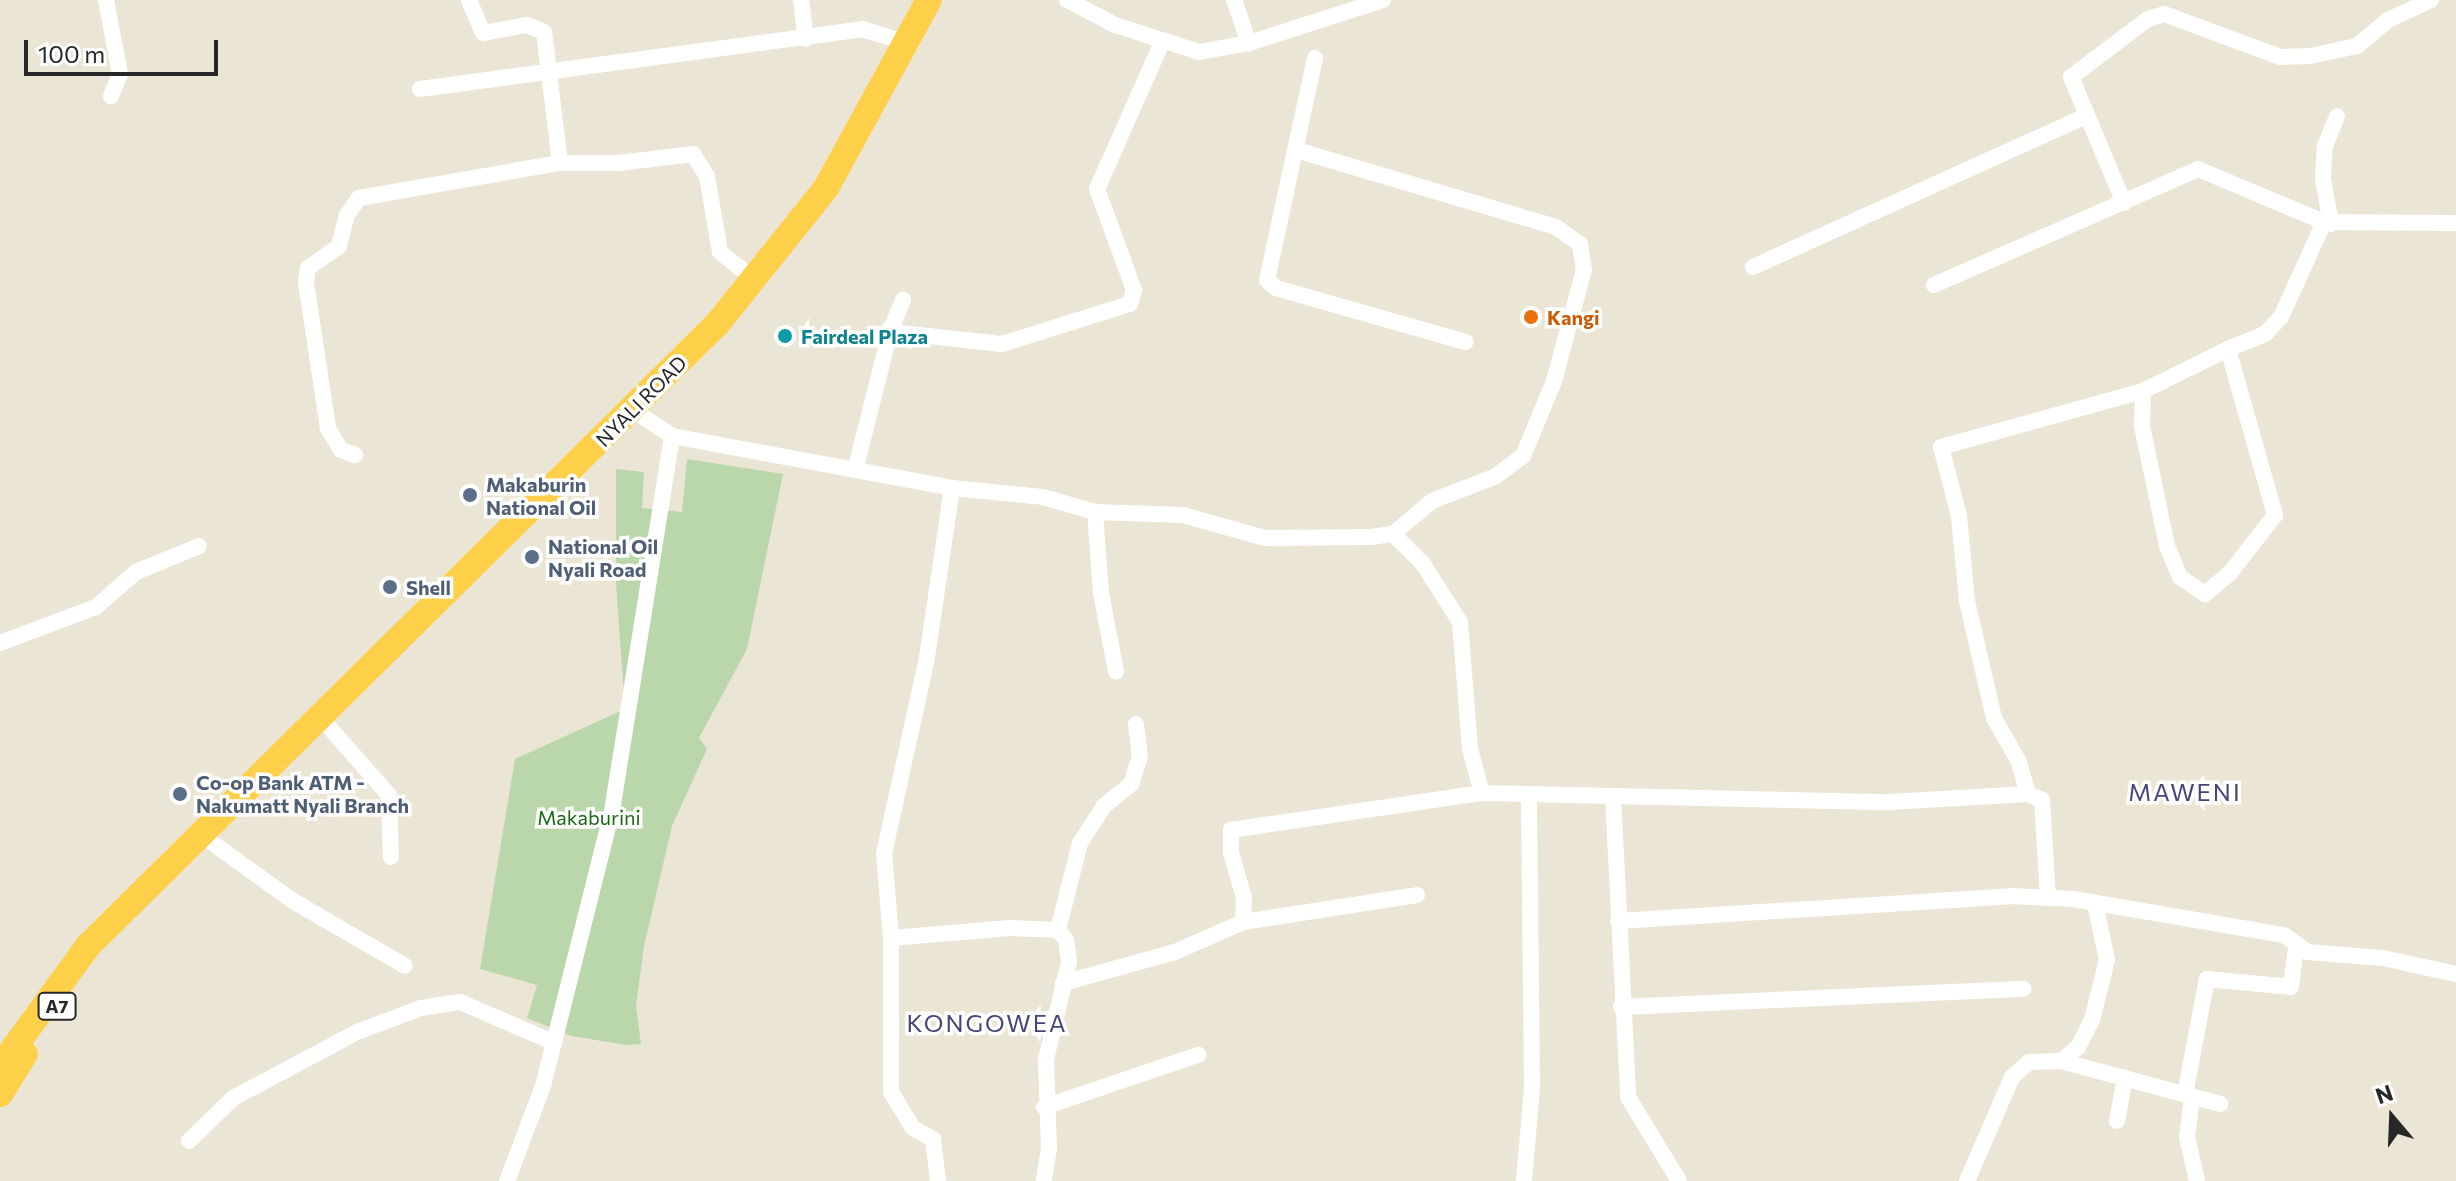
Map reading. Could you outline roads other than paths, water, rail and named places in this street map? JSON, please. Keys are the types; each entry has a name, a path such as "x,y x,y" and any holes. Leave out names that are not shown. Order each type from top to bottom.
{"highway":[{"name":"NYALI ROAD","path":"0,1067 88,946 633,410 755,280 826,188 929,0"},
{"name":"NYALI ROAD","path":"0,1094 117,919"}],"street":[{"path":"106,0 120,74 111,96"},
{"path":"469,0 483,33 527,25 544,32 552,72 560,163"},
{"path":"801,0 806,39"},
{"path":"1067,0 1162,42 1199,52 1249,43 1383,0"},
{"path":"1234,0 1249,43"},
{"path":"2124,203 2072,86 2073,72 2164,14 2280,57 2310,56 2357,46 2388,20 2431,0"},
{"path":"420,89 862,29 907,43"},
{"path":"890,332 1002,344 1130,304 1134,290 1097,189 1162,42"},
{"path":"1315,58 1267,280 1276,288 1465,342"},
{"path":"1753,267 2086,116"},
{"path":"2028,794 2019,762 1994,718 1967,601 1959,516 1941,447 2143,391 2265,334 2281,317 2327,223 2323,179 2325,146 2337,116"},
{"path":"633,410 672,436 856,467 952,488 1043,497 1095,512 1183,515 1265,538 1393,534 1432,501 1496,476 1523,456 1554,381 1584,270 1583,255 1574,235 1556,227 1296,150"},
{"path":"355,455 341,450 328,428 306,282 308,268 339,246 351,206 359,198 560,163 619,163 693,154 707,176 720,252 755,280"},
{"path":"1934,285 2198,169 2327,223 2456,223"},
{"path":"856,467 890,332 903,299"},
{"path":"2143,391 2142,426 2167,546 2180,577 2205,594 2230,573 2275,515 2228,349"},
{"path":"507,1181 555,1043 626,745 672,436"},
{"path":"938,1181 933,1139 913,1128 891,1092 891,938 884,853 927,658 952,488"},
{"path":"1095,512 1101,593 1116,672"},
{"path":"1393,534 1423,564 1460,622 1470,749 1482,793"},
{"path":"0,643 96,607 136,572 199,546"},
{"path":"321,718 389,795 391,857"},
{"path":"1044,1181 1049,1148 1044,1107 1046,1059 1071,949 1058,930 1080,843 1104,806 1131,784 1140,757 1136,724"},
{"path":"1243,922 1244,898 1231,852 1231,830 1482,793 1889,802 2028,794 2042,800 2048,898"},
{"path":"1524,1181 1532,1088 1529,795"},
{"path":"1613,796 1621,1007 1628,1097 1679,1181"},
{"path":"200,834 293,901 405,966"},
{"path":"1063,983 1175,952 1243,922 1417,895"},
{"path":"1618,921 2011,896 2048,898 2284,935 2296,946 2456,974"},
{"path":"2061,1061 2078,1047 2102,986 2107,960 2095,903"},
{"path":"891,938 960,931 1058,930"},
{"path":"2197,1181 2187,1137 2189,1095 2208,978 2291,987 2296,946"},
{"path":"1621,1007 2024,989"},
{"path":"189,1141 233,1098 357,1032 421,1008 460,1002 555,1043"},
{"path":"1044,1107 1198,1055"},
{"path":"1967,1181 2012,1077 2029,1062 2061,1061 2220,1104"},
{"path":"2117,1121 2125,1078"}],"place":[{"name":"Kangi","path":"1531,317"},
{"name":"Fairdeal Plaza","path":"785,336"},
{"name":"Makaburin National Oil","path":"470,495"},
{"name":"National Oil Nyali Road","path":"532,557"},
{"name":"Shell","path":"390,587"},
{"name":"Co-op Bank ATM - Nakumatt Nyali Branch","path":"180,794"}],"district":[{"name":"MAWENI","path":"2185,792"},
{"name":"KONGOWEA","path":"987,1023"}],"park label":[{"name":"Makaburini","path":"589,817"}]}
